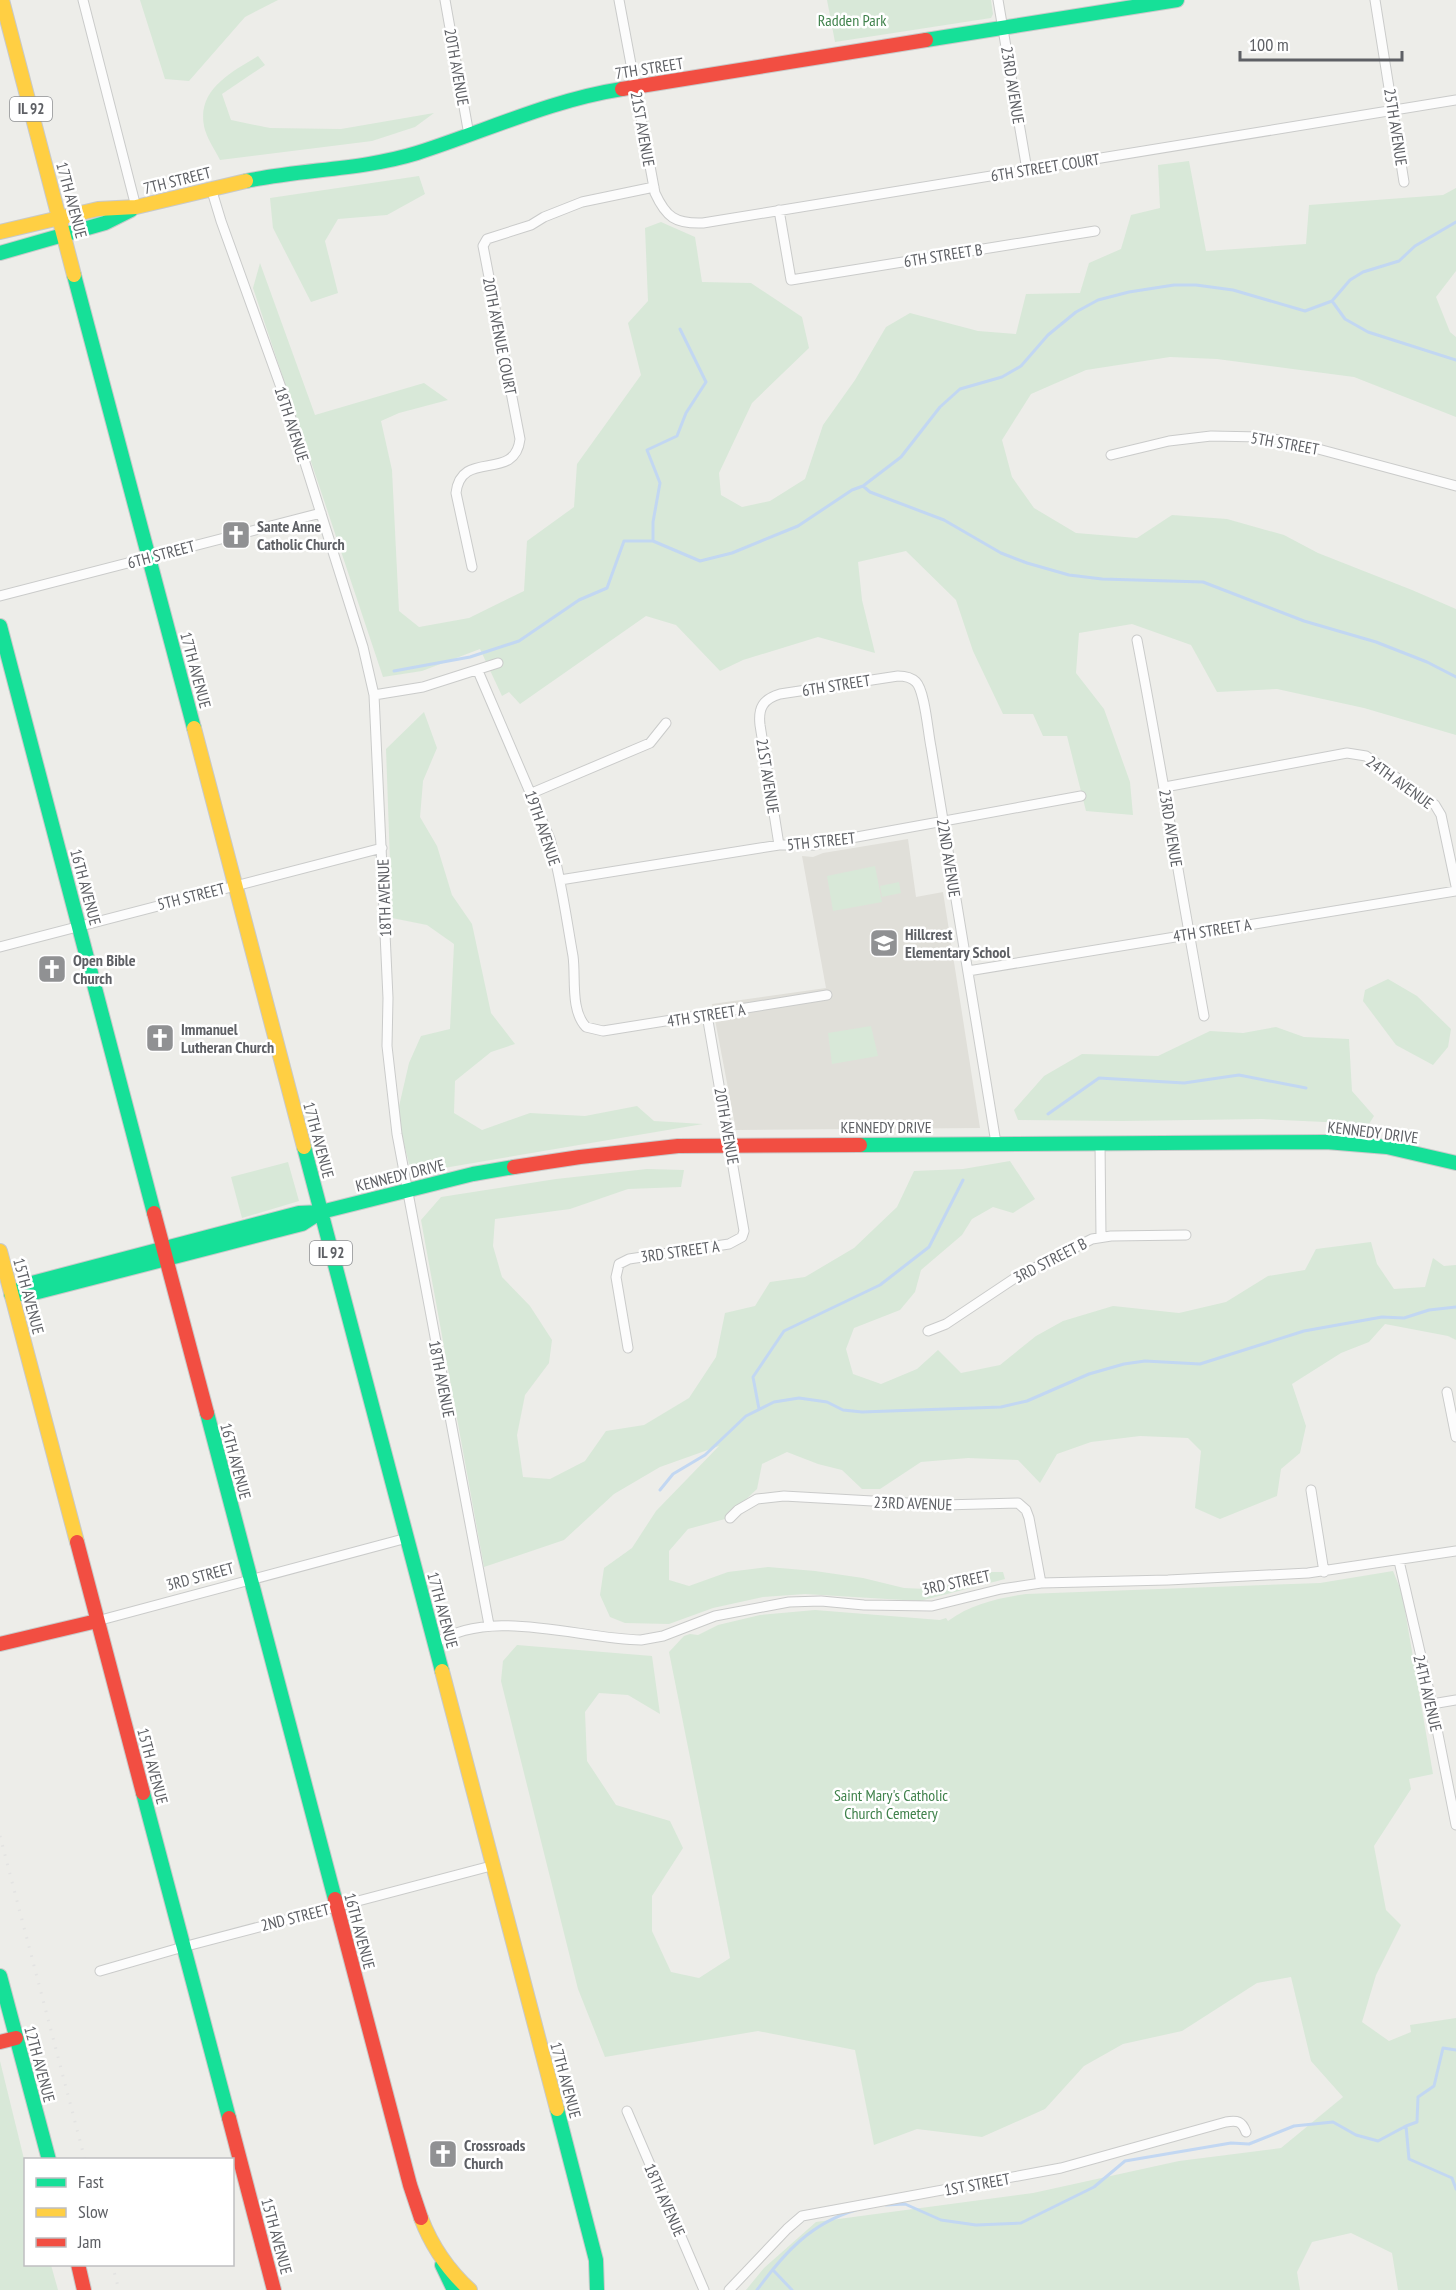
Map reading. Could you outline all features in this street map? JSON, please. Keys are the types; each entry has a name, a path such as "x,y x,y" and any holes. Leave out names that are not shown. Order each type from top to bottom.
{"main road":[{"name":"17TH AVENUE","path":"2,0 435,1644 491,1866 591,2238 596,2260 597,2290"},
{"name":"7TH STREET","path":"0,232 98,209 136,207 259,178 382,162 417,153 549,106 585,96 1177,0"},
{"name":"7TH STREET","path":"0,253 105,223 136,207"},
{"name":"16TH AVENUE","path":"0,626 410,2185 422,2225 440,2259 453,2276 470,2290"},
{"name":"KENNEDY DRIVE","path":"6,1296 32,1283 302,1224 321,1212 473,1174 568,1158 678,1146 1259,1142 1359,1144 1410,1151 1456,1163"},
{"name":"15TH AVENUE","path":"0,1251 6,1296 98,1621 274,2290"},
{"name":"3RD STREET","path":"0,1644 98,1621"},
{"name":"12TH AVENUE","path":"0,1976 3,2000 16,2038 48,2158"},
{"path":"0,2042 16,2038"},
{"path":"440,2259 454,2290"},
{"path":"78,2266 84,2290"}],"street":[{"path":"83,0 136,207"},
{"name":"20TH AVENUE","path":"445,0 469,135"},
{"name":"21ST AVENUE","path":"619,0 654,187"},
{"name":"23RD AVENUE","path":"998,0 1027,170"},
{"name":"25TH AVENUE","path":"1375,0 1404,182"},
{"name":"6TH STREET COURT","path":"654,187 667,215 686,223 703,223 1456,100"},
{"name":"20TH AVENUE COURT","path":"472,567 456,493 457,484 470,469 504,463 512,459 517,454 520,439 484,244 487,239 531,225 570,205 654,187"},
{"name":"18TH AVENUE","path":"211,188 283,393 363,646 374,695 388,998 387,1046 393,1113 489,1625"},
{"name":"6TH STREET B","path":"779,210 791,280 1095,231"},
{"name":"5TH STREET","path":"1112,455 1169,441 1211,436 1261,437 1292,441 1456,486"},
{"name":"6TH STREET","path":"0,596 321,513"},
{"name":"23RD AVENUE","path":"1137,640 1204,1016"},
{"path":"374,695 423,687 498,663"},
{"name":"19TH AVENUE","path":"478,671 550,838 560,880 573,960 576,1000 579,1015 586,1027"},
{"name":"6TH STREET","path":"761,707 770,697 780,694 898,675 910,677 915,681"},
{"name":"22ND AVENUE","path":"915,681 921,692 996,1143"},
{"name":"21ST AVENUE","path":"761,707 759,725 779,845"},
{"path":"532,793 650,743 666,723"},
{"name":"24TH AVENUE","path":"1165,787 1355,753 1366,756 1435,805 1441,815 1456,889"},
{"name":"5TH STREET","path":"560,880 779,845 813,845 1081,796"},
{"name":"5TH STREET","path":"0,947 382,848"},
{"name":"4TH STREET A","path":"968,971 1456,889"},
{"name":"4TH STREET A","path":"586,1027 603,1031 827,995"},
{"name":"20TH AVENUE","path":"707,1015 744,1225 742,1237"},
{"path":"1100,1143 1101,1236"},
{"name":"3RD STREET B","path":"928,1331 946,1324 1023,1273 1101,1236 1186,1235"},
{"name":"3RD STREET A","path":"628,1348 616,1278 619,1264 629,1258 729,1244 742,1237"},
{"path":"1447,1392 1456,1437"},
{"path":"1311,1490 1324,1572"},
{"name":"23RD AVENUE","path":"730,1518 738,1510 757,1499 784,1496 943,1505 1018,1503 1026,1510 1029,1518 1041,1583"},
{"name":"3RD STREET","path":"98,1621 407,1538"},
{"name":"3RD STREET","path":"435,1644 459,1631 489,1625 641,1640 663,1636 715,1616 789,1602 821,1601 864,1605 932,1606 1001,1589 1041,1583 1168,1580 1324,1572 1456,1551"},
{"name":"24TH AVENUE","path":"1399,1561 1432,1704 1456,1825"},
{"path":"1432,1704 1456,1700"},
{"name":"2ND STREET","path":"100,1971 491,1866"},
{"name":"18TH AVENUE","path":"627,2111 704,2290"},
{"name":"1ST STREET","path":"729,2290 796,2220 813,2213 1061,2168 1226,2122 1238,2121 1246,2132"}],"shaded area":[{"name":"Hillcrest Elementary School","path":"908,839 916,897 943,892 980,1128 736,1130 712,1004 826,988 802,856 813,857 823,853"}],"green space":[{"path":"140,0 278,0 245,17 189,81 165,79"},
{"name":"Radden Park","path":"827,0 991,0 993,14 991,18 835,42"},
{"path":"258,56 265,65 222,94 231,120 270,128 341,129 434,113 415,127 372,141 220,160 204,126 203,113 206,102 211,92 228,75"},
{"path":"1189,161 1206,251 1306,244 1309,205 1443,195 1456,188 1456,271 1436,297 1450,332 1456,337 1456,417 1354,377 1217,359 1170,357 1086,370 1031,394 1002,440 1012,477 1034,508 1076,533 1137,538 1172,515 1227,519 1284,535 1318,553 1456,609 1456,735 1364,708 1277,689 1217,692 1191,645 1132,624 1079,633 1076,673 1104,709 1130,782 1133,815 1086,811 1067,736 1043,736 1033,714 1003,714 973,651 956,600 906,551 858,562 862,600 875,653 818,637 743,660 720,671 676,625 646,616 520,704 509,692 502,696 480,649 422,671 383,677 253,288 260,263 315,415 424,383 448,400 399,413 381,421 392,470 399,611 419,627 469,618 524,591 527,541 574,507 577,464 641,375 628,323 648,301 645,228 661,222 695,237 702,282 751,283 802,317 809,348 752,403 719,473 721,495 742,507 770,501 805,479 823,425 855,380 886,327 910,313 978,331 1016,334 1026,294 1080,293 1089,263 1121,249 1131,215 1160,208 1158,165"},
{"path":"419,176 425,194 387,215 338,219 325,241 338,293 311,302 273,228 270,198"},
{"path":"424,712 437,748 423,781 420,817 437,846 452,895 472,924 491,1013 515,1044 491,1052 455,1081 454,1113 482,1130 530,1113 585,1116 637,1106 654,1121 703,1124 438,1169 410,1168 397,1115 409,1063 421,1036 450,1029 454,944 427,925 392,918 386,749"},
{"path":"875,866 882,902 833,911 827,876"},
{"path":"899,882 901,893 882,897 880,886"},
{"path":"1388,979 1417,996 1451,1029 1448,1047 1433,1065 1396,1045 1363,1001 1365,990"},
{"path":"871,1026 878,1056 832,1064 828,1033"},
{"path":"1276,1027 1304,1037 1349,1039 1352,1091 1374,1116 1369,1124 1261,1119 1018,1120 1014,1110 1044,1076 1082,1054 1158,1056 1210,1031 1243,1033"},
{"path":"1010,1161 1035,1199 1013,1213 993,1207 972,1219 962,1235 921,1270 915,1292 900,1310 854,1328 846,1349 853,1374 881,1384 917,1369 938,1350 961,1373 1000,1365 1036,1336 1063,1321 1113,1306 1179,1313 1226,1302 1268,1276 1305,1270 1316,1249 1371,1242 1377,1264 1394,1289 1425,1287 1433,1258 1444,1266 1456,1265 1456,1340 1448,1336 1385,1324 1369,1342 1341,1353 1292,1384 1306,1426 1300,1453 1281,1469 1277,1496 1220,1519 1195,1508 1201,1451 1188,1438 1140,1436 1091,1442 1057,1454 1040,1483 1018,1460 968,1458 921,1462 880,1489 862,1489 842,1470 787,1452 762,1464 757,1489 725,1519 688,1529 669,1551 669,1580 689,1586 728,1572 768,1567 815,1571 863,1578 904,1588 926,1589 956,1584 989,1572 1003,1572 1005,1579 920,1601 805,1594 763,1597 713,1608 669,1624 625,1623 610,1617 600,1595 604,1568 632,1548 656,1511 719,1446 660,1467 614,1494 564,1540 484,1567 421,1220 441,1197 556,1179 647,1169 684,1170 681,1187 628,1189 570,1209 495,1219 493,1246 502,1277 530,1306 552,1340 549,1363 525,1395 517,1435 523,1477 550,1479 585,1461 606,1431 644,1425 689,1398 716,1357 725,1313 755,1306 770,1282 805,1277 854,1248 897,1207 914,1171 963,1169"},
{"path":"288,1162 299,1201 242,1218 231,1177"},
{"name":"Saint Mary's Catholic Church Cemetery","path":"1393,1571 1402,1593 1433,1774 1409,1779 1411,1789 1374,1846 1386,1910 1401,1925 1376,1975 1362,2022 1389,2041 1411,2032 1410,2025 1456,2018 1456,2290 1398,2290 1392,2253 1351,2233 1312,2242 1297,2272 1300,2290 746,2290 764,2268 816,2222 1033,2193 1179,2161 1281,2148 1343,2097 1311,2061 1291,1977 1257,1983 1182,2031 1123,2044 1084,2066 1045,2109 982,2137 917,2129 874,2145 855,2050 758,2031 605,2057 578,1989 501,1681 503,1661 517,1645 652,1656 660,1714 628,1695 599,1693 585,1712 587,1761 616,1805 670,1821 683,1848 652,1896 652,1931 671,1972 699,1978 730,1958 669,1652 684,1636 698,1635 718,1625 760,1615 815,1610 940,1620 946,1618 948,1621 966,1610 985,1603 1026,1594 1320,1583"},
{"path":"0,2061 24,2159 24,2266 51,2266 58,2290 0,2290"}],"waterway":[{"path":"394,671 470,657 519,641 579,600 607,588 624,541 653,541 700,561 732,553 798,526 852,490 863,486 901,457 940,407 960,389 1002,377 1021,366 1048,335 1076,312 1098,300 1129,292 1174,285 1196,285 1233,290 1305,311 1332,301 1350,280 1363,272 1399,261 1415,246 1456,222"},
{"path":"1332,301 1345,319 1368,332 1456,360"},
{"path":"653,541 653,522 660,483 647,450 677,436 686,413 706,382 680,329"},
{"path":"863,486 870,492 944,520 1001,553 1027,563 1069,575 1102,579 1203,582 1304,621 1376,642 1427,662 1456,677"},
{"path":"1048,1114 1099,1078 1184,1083 1239,1075 1306,1088"},
{"path":"759,1409 753,1377 784,1331 880,1285 929,1247 963,1180"},
{"path":"660,1490 673,1474 705,1455 746,1416 774,1402 799,1398 827,1402 843,1410 862,1412 1001,1407 1027,1401 1089,1374 1124,1364 1145,1361 1200,1364 1304,1331 1382,1317 1404,1318 1429,1310 1456,1307"},
{"path":"886,2205 905,2204 941,2220 976,2225 1021,2223 1094,2187 1125,2161 1231,2143 1249,2144 1294,2126 1333,2122 1356,2135 1378,2141 1417,2122 1418,2097 1434,2086 1443,2048 1456,2050"},
{"path":"1406,2126 1409,2159 1452,2178 1456,2189"},
{"path":"757,2290 788,2252 812,2231 856,2210"},
{"path":"773,2270 792,2290"}],"railway":[{"path":"0,1836 84,2158"},
{"path":"113,2266 119,2290"}],"traffic: fast":[{"path":"926,40 1177,0"},
{"path":"246,181 396,159 544,108 622,89"},
{"path":"0,253 105,223 131,210"},
{"path":"74,275 194,728"},
{"path":"0,626 154,1213"},
{"path":"860,1145 1326,1142 1387,1147 1456,1163"},
{"path":"304,1147 442,1671"},
{"path":"11,1294 32,1283 299,1213 321,1212 473,1174 514,1167"},
{"path":"17,1294 34,1293 302,1224 319,1213"},
{"path":"207,1413 335,1899"},
{"path":"143,1793 229,2118"},
{"path":"0,1976 48,2158"},
{"path":"557,2109 596,2260 597,2290"},
{"path":"442,2265 454,2290"}],"traffic: slow":[{"path":"2,0 74,275"},
{"path":"0,232 98,209 136,207 246,181"},
{"path":"194,728 304,1147"},
{"path":"0,1251 77,1542"},
{"path":"442,1671 557,2109"},
{"path":"421,2218 441,2257 470,2290"}],"traffic: jam":[{"path":"622,89 926,40"},
{"path":"514,1167 678,1146 860,1145"},
{"path":"154,1213 207,1413"},
{"path":"77,1542 143,1793"},
{"path":"0,1644 97,1621"},
{"path":"335,1899 410,2185 421,2218"},
{"path":"0,2042 16,2038"},
{"path":"229,2118 274,2290"},
{"path":"78,2266 84,2290"}],"place":[{"name":"Sante Anne Catholic Church","path":"236,535"},
{"name":"Hillcrest Elementary School","path":"884,943"},
{"name":"Open Bible Church","path":"52,969"},
{"name":"Immanuel Lutheran Church","path":"160,1038"},
{"name":"Crossroads Church","path":"443,2154"}]}
